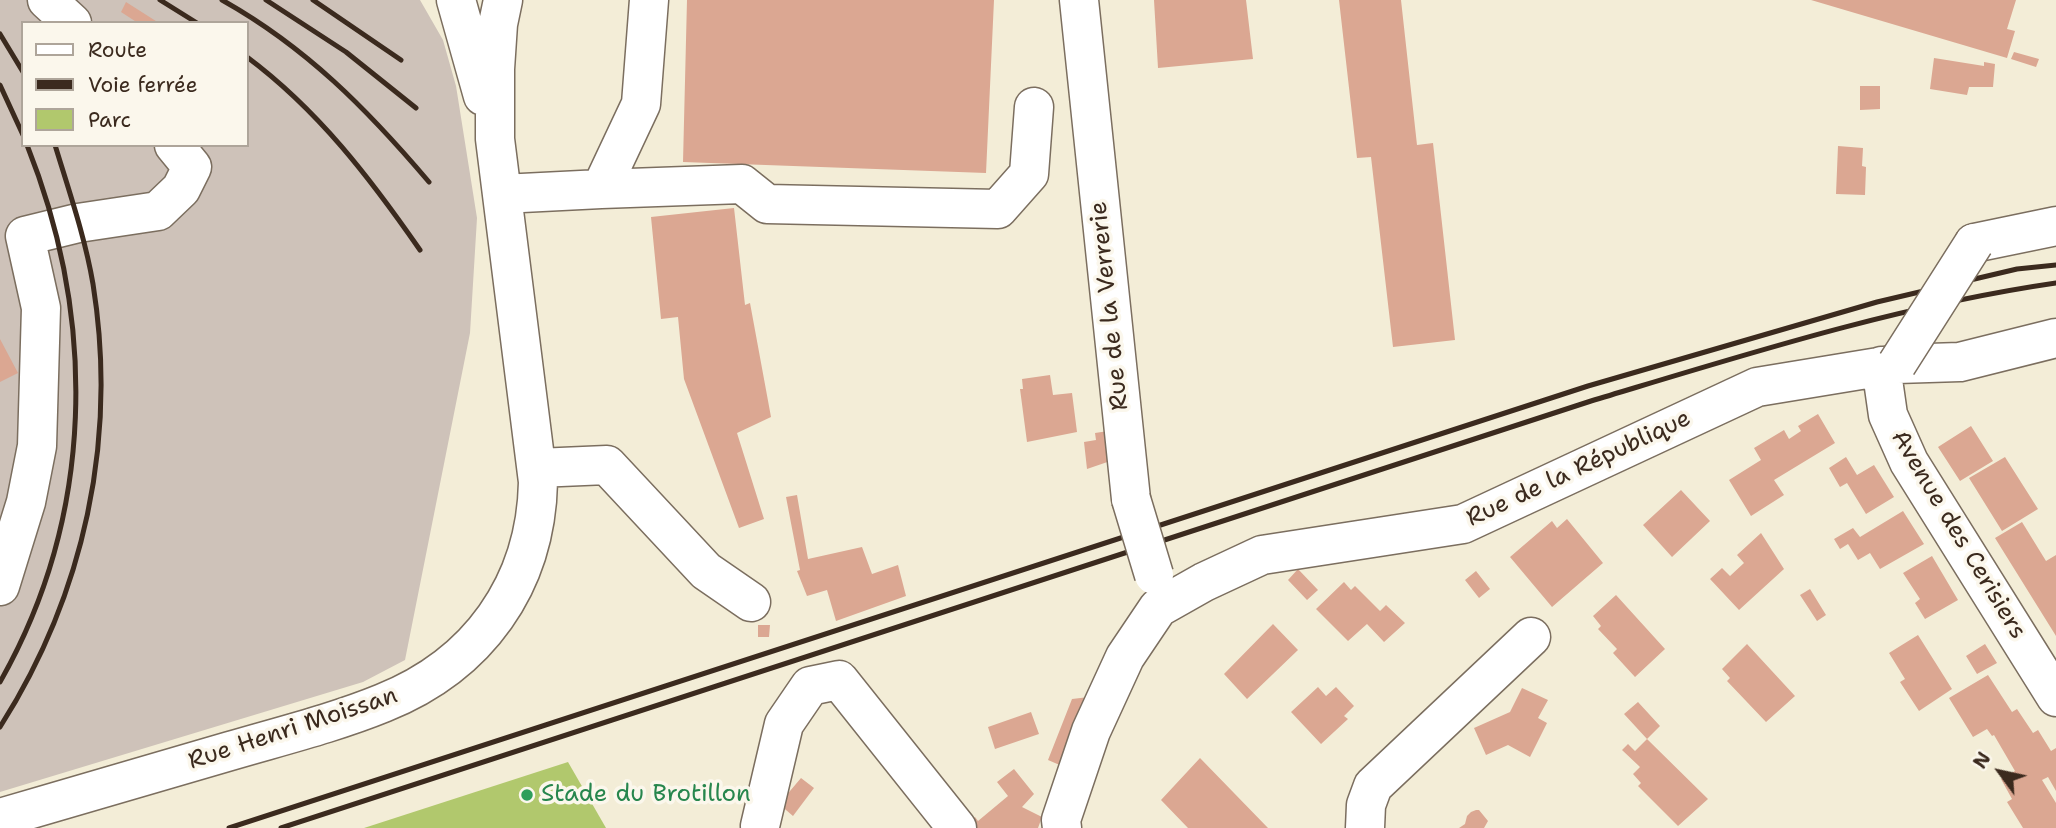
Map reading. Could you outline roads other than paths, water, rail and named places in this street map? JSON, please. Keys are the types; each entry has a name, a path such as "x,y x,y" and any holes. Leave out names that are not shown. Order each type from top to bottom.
{"street":[{"path":"47,0 70,21"},
{"name":"Rue Henri Moissan","path":"456,0 495,139"},
{"name":"Rue Henri Moissan","path":"0,818 309,728 383,703 452,664 483,634 516,582 535,525 538,498 537,468 495,139 495,69 498,24 503,0"},
{"path":"601,189 641,104 649,0"},
{"name":"Rue de la Verrerie","path":"1079,0 1131,499 1156,592"},
{"path":"502,194 742,184 767,204 998,209 1029,174 1034,107"},
{"path":"0,586 26,502 37,446 41,308 25,236 78,223 158,211 181,189 192,167 176,147"},
{"path":"1889,365 1974,243 2056,226"},
{"name":"Rue de la République","path":"1062,828 1061,820 1091,731 1156,592 1204,582 1262,555 1463,524 1757,387 1889,365 1960,362 2056,338"},
{"name":"Avenue des Cerisiers","path":"1889,365 1888,415 1909,462 2056,697"},
{"path":"537,468 607,465 706,571 751,602"},
{"path":"1365,828 1366,804 1373,786 1531,637"},
{"path":"760,827 784,724 810,686 839,680 957,828"}],"railway":[{"path":"160,0 194,21"},
{"path":"222,0 281,38 334,81 429,182"},
{"path":"266,0 346,52 416,108"},
{"path":"313,0 401,60"},
{"path":"0,34 21,69"},
{"path":"248,58 320,122 362,171 420,250"},
{"path":"0,85 21,131"},
{"path":"0,682 31,618 54,552 69,485 75,417 74,348 66,280 50,212 28,147"},
{"path":"0,727 29,676 53,624 73,570 97,458 101,400 100,342 93,284 81,231 56,147"},
{"path":"229,828 1588,386 1877,302 2017,269 2056,265"},
{"path":"281,828 1591,401 1879,318 2056,283"}],"place":[{"name":"Stade du Brotillon","path":"527,795"}]}
